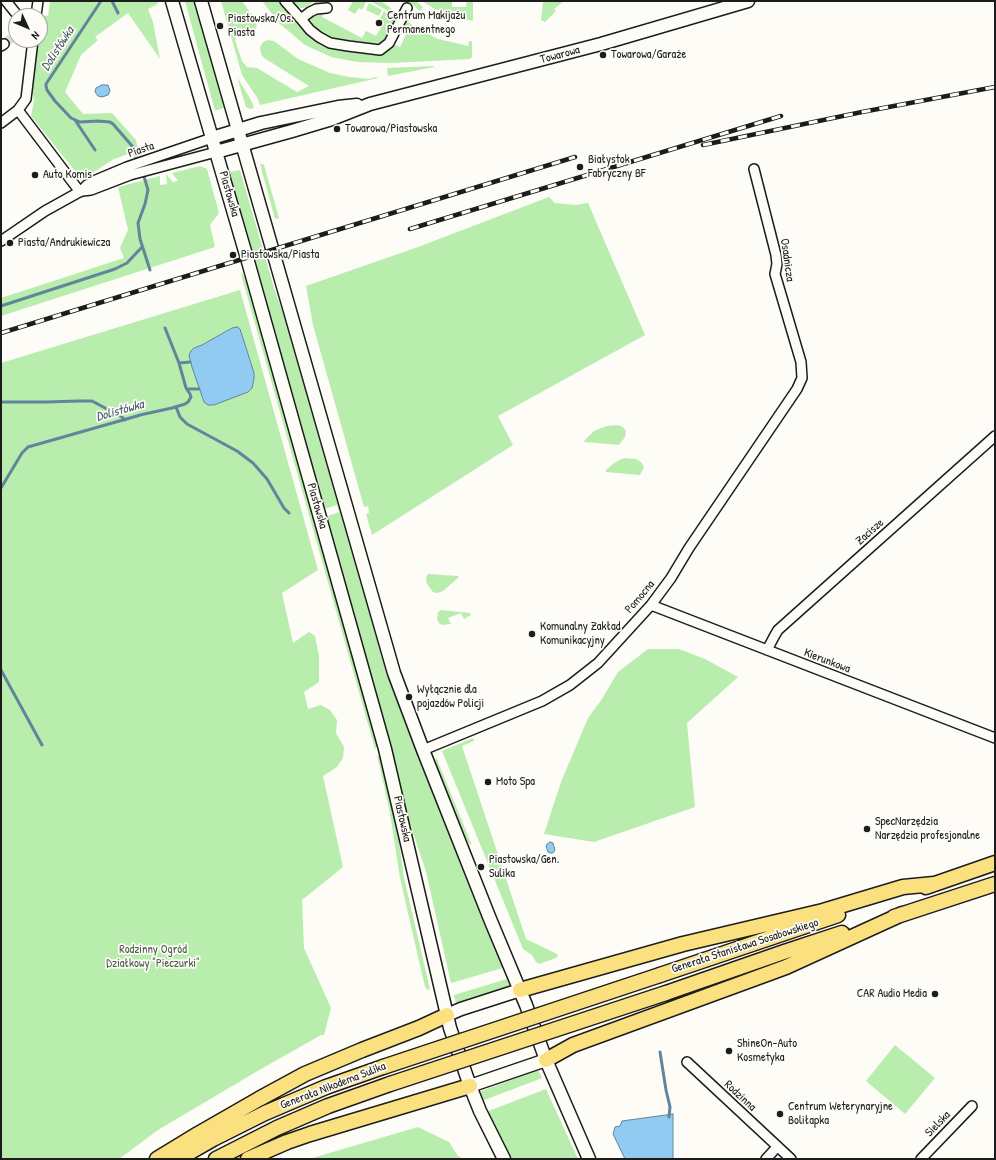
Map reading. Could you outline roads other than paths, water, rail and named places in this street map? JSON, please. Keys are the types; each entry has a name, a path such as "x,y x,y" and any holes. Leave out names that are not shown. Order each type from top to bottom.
{"highway":[{"name":"Generała Stanisława Sosabowskiego","path":"495,1029 995,863"},
{"path":"520,990 683,944 823,911 903,887 934,884"},
{"name":"Generała Stanisława Sosabowskiego","path":"500,1048 784,952 995,884"},
{"path":"546,1060 574,1045 786,967 902,914"},
{"path":"156,1159 218,1122 305,1074 419,1028 447,1015"},
{"name":"Generała Nikodema Sulika","path":"178,1159 213,1139 265,1113 326,1087 495,1029"},
{"name":"Generała Nikodema Sulika","path":"216,1159 277,1128 328,1106 500,1048"},
{"path":"248,1159 287,1142 470,1086"}],"main road":[{"name":"Piastowska","path":"172,1 385,749 455,1045 480,1111 504,1159"},
{"path":"201,1 396,680 490,919 520,990 546,1060 589,1159"},
{"name":"Towarowa","path":"216,152 292,132 337,118 370,104 536,62 748,1"},
{"name":"Towarowa","path":"212,138 261,123 338,107 370,104"},
{"path":"289,117 286,126 292,132"},
{"path":"447,1015 520,990"},
{"path":"470,1086 546,1060"}],"street":[{"path":"285,1 310,30 330,43 380,50 388,43 407,8"},
{"path":"301,19 316,9 327,8"},
{"path":"1,123 18,110 26,98 32,48"},
{"path":"18,110 80,192"},
{"name":"Piasta","path":"1,241 45,211 80,192 91,190 148,160 212,138"},
{"name":"Piasta","path":"129,171 151,169 216,152"},
{"name":"Osadnicza","path":"754,169 776,255 777,264 775,274 799,355 802,368 802,378"},
{"name":"Pomocna","path":"423,750 542,701 580,679 598,663 651,605 671,578 689,548 797,389 802,378"},
{"name":"Zacisze","path":"767,650 778,630 995,436"},
{"name":"Kierunkowa","path":"651,605 995,738"},
{"name":"Rodzinna","path":"687,1062 791,1159"},
{"name":"Sielska","path":"921,1159 972,1106"},
{"path":"766,1159 777,1147"}],"water":[{"path":"102,85 108,85 110,91 108,95 102,97 98,96 95,92 96,88"},
{"path":"237,327 240,329 254,373 252,388 248,392 214,405 208,405 204,402 189,355 194,348 232,328"},
{"path":"550,842 553,843 555,850 553,853 548,852 546,846"},
{"path":"673,1114 673,1159 625,1159 613,1134 615,1127 620,1126 622,1121"}],"waterway":[{"name":"Dolistówka","path":"101,1 46,86 47,90 55,101 71,118 80,122 98,121 110,122 113,124 133,147 138,163"},
{"path":"112,1 118,13"},
{"path":"75,120 95,150"},
{"name":"Dolistówka","path":"143,173 148,190 138,223 140,239 150,270"},
{"path":"1,306 115,269 127,263 142,247"},
{"name":"Dolistówka","path":"1,488 22,453 28,447 140,415 172,408 188,402 191,397 186,388 179,363 165,328"},
{"path":"179,363 190,362"},
{"path":"187,389 199,389"},
{"path":"1,402 92,401 125,420"},
{"path":"176,407 180,417 187,424 237,451 253,463 267,479 284,508 289,513"},
{"path":"1,670 42,745"},
{"path":"660,1052 670,1107 669,1117"}],"tunnel":[{"path":"4,44 8,41"}],"railway":[{"path":"703,145 862,112 995,87"},
{"path":"410,229 781,116"},
{"path":"1,333 575,157"}],"place":[{"name":"Centrum Makijażu Permanentnego","path":"379,23"},
{"name":"Piastowska/Os. Piasta","path":"220,26"},
{"name":"Towarowa/Garaże","path":"603,55"},
{"name":"Towarowa/Piastowska","path":"337,129"},
{"name":"Białystok Fabryczny BF","path":"580,167"},
{"name":"Auto Komis","path":"35,175"},
{"name":"Piasta/Andrukiewicza","path":"10,243"},
{"name":"Piastowska/Piasta","path":"233,255"},
{"name":"Komunalny Zakład Komunikacyjny","path":"532,634"},
{"name":"Wyłącznie dla pojazdów Policji","path":"409,697"},
{"name":"Moto Spa","path":"488,782"},
{"name":"SpecNarzędzia Narzędzia profesjonalne","path":"867,829"},
{"name":"Piastowska/Gen. Sulika","path":"481,867"},
{"name":"CAR Audio Media","path":"935,994"},
{"name":"ShineOn-Auto Kosmetyka","path":"729,1051"},
{"name":"Centrum Weterynaryjne Boliłapka","path":"780,1114"}],"park label":[{"name":"Rodzinny Ogród Działkowy \"Pieczurki\"","path":"153,957"}]}
